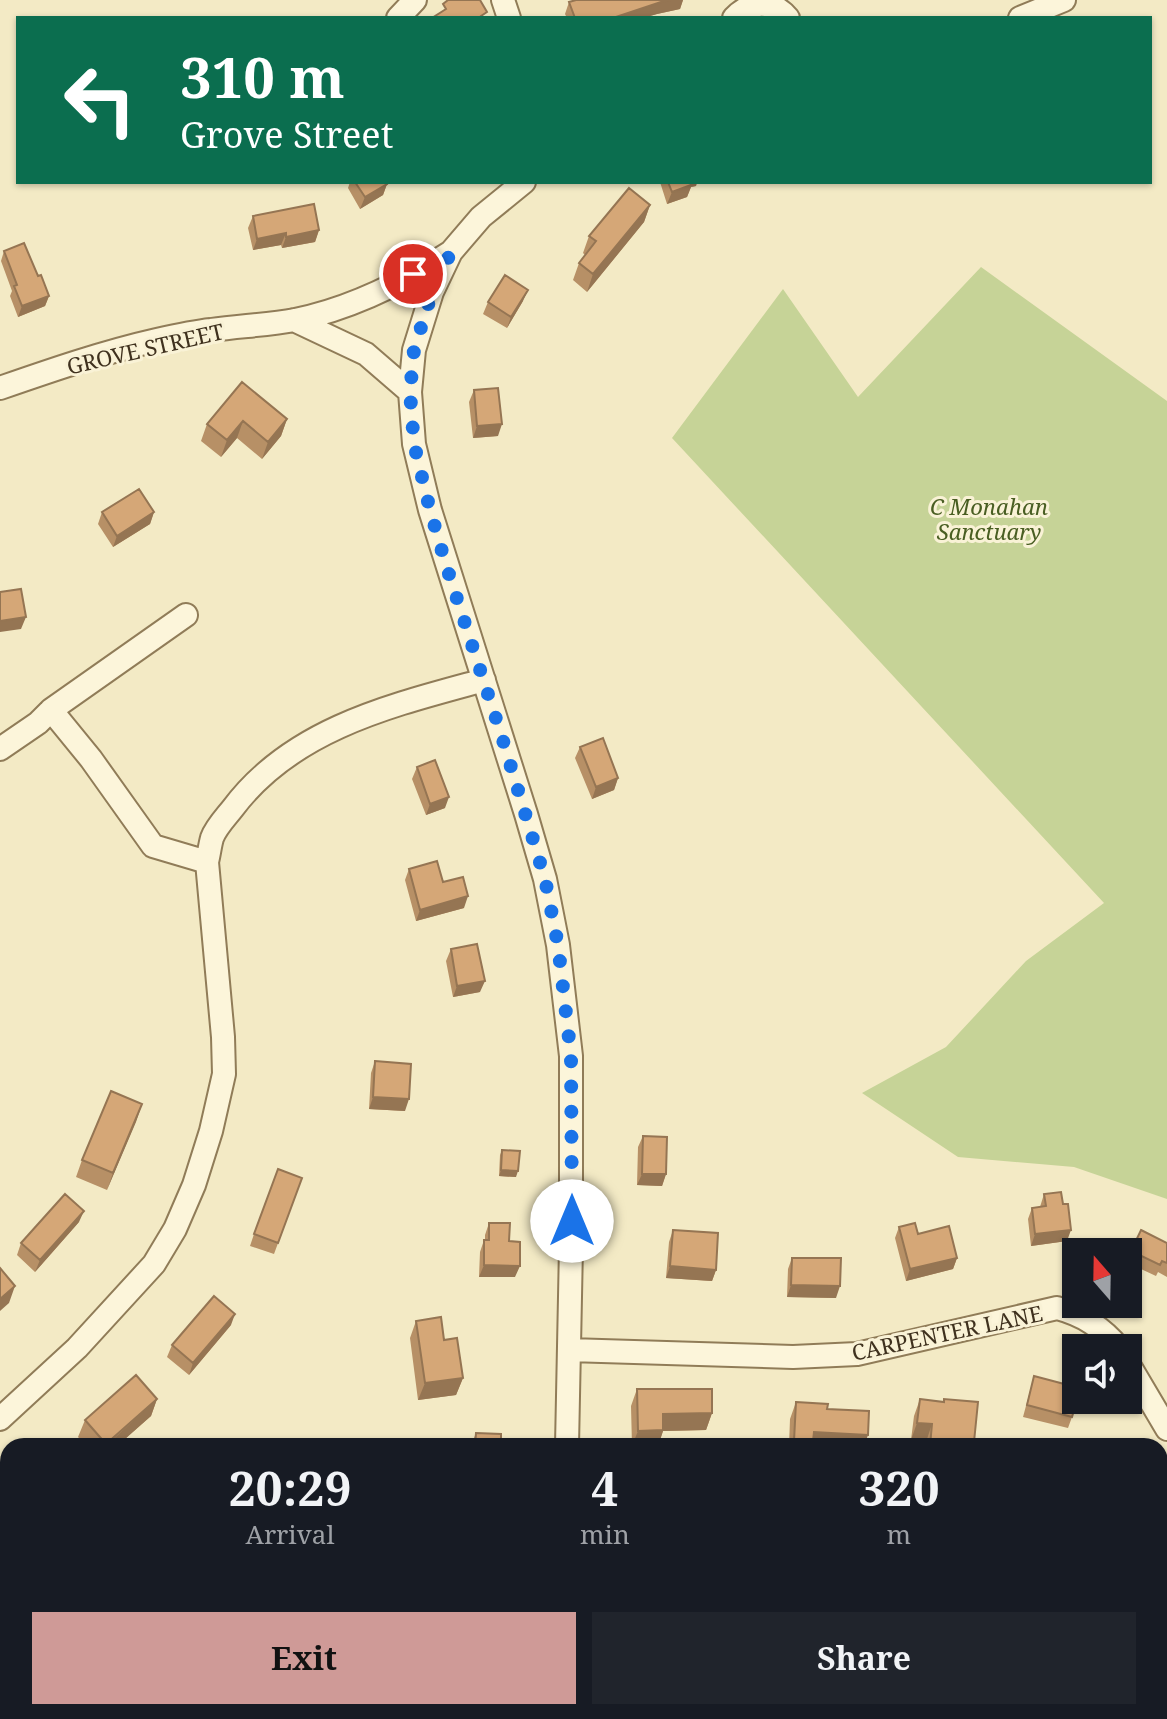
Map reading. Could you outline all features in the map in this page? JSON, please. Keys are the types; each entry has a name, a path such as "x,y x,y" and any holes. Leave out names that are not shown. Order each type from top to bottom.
{"street":[{"path":"400,16 415,0"},
{"path":"1025,16 1064,0"},
{"path":"735,16 749,6 767,4 781,9 786,16"},
{"path":"522,184 481,217 451,252 432,292 414,350 410,392 414,444 430,510 545,879 558,945 571,1056 572,1232 567,1438"},
{"name":"GROVE STREET","path":"0,388 63,366 156,341 207,330 294,320 330,311 427,267 451,252"},
{"path":"294,320 366,354 410,392"},
{"path":"0,749 186,615"},
{"path":"0,1419 77,1348 154,1264 175,1229 194,1185 224,1074 207,862 213,835 259,779 313,739 365,715 484,680"},
{"path":"51,710 91,759 153,846 207,862"},
{"name":"CARPENTER LANE","path":"569,1350 793,1357 857,1354 1057,1308 1093,1322 1105,1334"},
{"path":"1142,1387 1167,1429"}],"green space":[{"name":"C Monahan Sanctuary","path":"981,267 1167,401 1167,1199 1074,1167 958,1157 862,1093 946,1047 1026,961 1104,903 672,438 783,289 858,397"}],"building":[{"path":"448,0 480,0 487,12 481,16 435,16 446,9 443,4"},
{"path":"671,0 619,16 574,16 569,2"},
{"path":"356,184 387,184 365,197"},
{"path":"669,184 691,184 691,185 672,192"},
{"path":"629,188 650,205 593,274 579,263 596,241 589,236"},
{"path":"314,204 319,230 257,239 253,216"},
{"path":"24,243 49,296 22,306 4,251"},
{"path":"505,275 528,290 511,317 488,302"},
{"path":"242,382 287,419 268,442 243,421 227,440 207,424"},
{"path":"498,388 502,424 477,426 474,390"},
{"path":"139,489 154,512 117,536 102,512"},
{"path":"21,589 26,617 0,621 0,592"},
{"path":"603,738 618,778 596,787 580,747"},
{"path":"435,760 449,797 430,804 417,767"},
{"path":"437,861 443,882 463,877 468,896 420,910 409,869"},
{"path":"477,944 485,981 457,986 451,949"},
{"path":"375,1061 411,1064 409,1099 373,1097"},
{"path":"111,1091 142,1104 113,1173 82,1160"},
{"path":"643,1136 667,1137 666,1174 642,1174"},
{"path":"502,1150 520,1151 518,1171 501,1170"},
{"path":"278,1169 302,1178 278,1243 254,1234"},
{"path":"1061,1192 1063,1204 1068,1204 1071,1230 1035,1234 1032,1208 1046,1206 1044,1194"},
{"path":"65,1194 84,1211 40,1260 21,1243"},
{"path":"489,1223 510,1223 509,1241 520,1242 520,1266 484,1265 484,1240 489,1240"},
{"path":"915,1223 918,1234 949,1226 957,1258 910,1269 899,1227"},
{"path":"673,1230 718,1233 716,1270 670,1266"},
{"path":"1141,1230 1167,1243 1167,1263 1162,1261 1160,1265 1142,1256 1142,1238 1137,1238"},
{"path":"792,1258 841,1258 840,1286 791,1285"},
{"path":"0,1268 15,1286 0,1299"},
{"path":"214,1296 235,1314 193,1363 172,1345"},
{"path":"441,1317 444,1340 457,1338 463,1378 425,1383 416,1321"},
{"path":"136,1375 157,1399 113,1438 101,1438 85,1420"},
{"path":"1034,1376 1062,1383 1062,1414 1073,1414 1072,1417 1027,1405"},
{"path":"637,1389 712,1389 712,1413 663,1414 663,1430 638,1431"},
{"path":"920,1399 978,1402 974,1438 931,1438 932,1424 917,1423"},
{"path":"796,1402 828,1404 827,1409 869,1411 868,1435 814,1432 813,1438 794,1438"},
{"path":"476,1433 501,1434 501,1438 476,1438"}],"route":[{"path":"413,274 451,252 432,292 414,350 410,392 414,444 446,565 545,879 558,945 571,1056 572,1221"}]}
